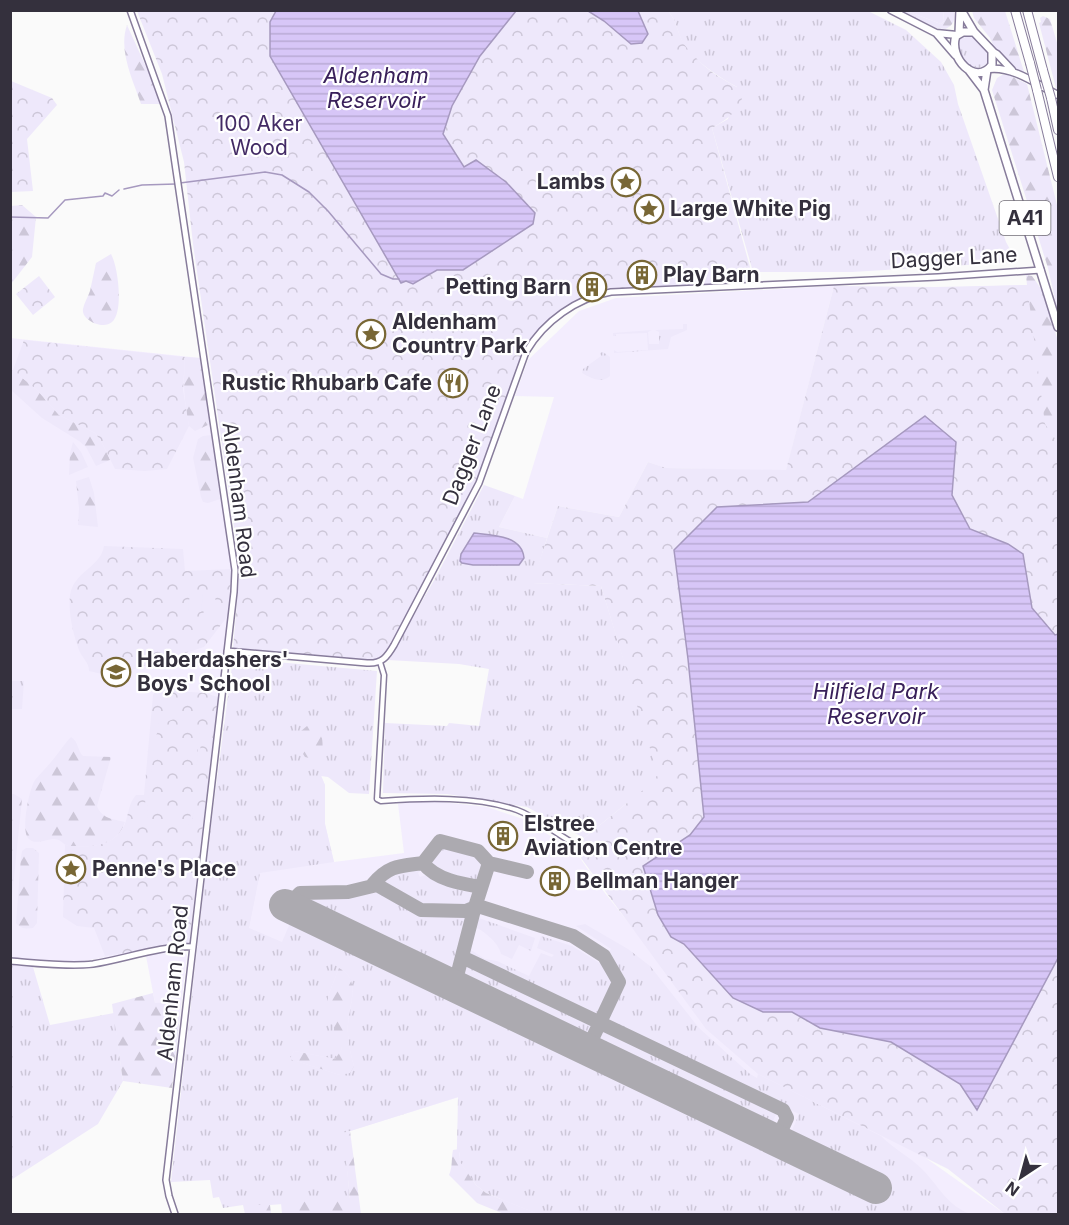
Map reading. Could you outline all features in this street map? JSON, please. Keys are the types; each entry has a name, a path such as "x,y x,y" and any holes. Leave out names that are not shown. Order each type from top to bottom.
{"highway":[{"path":"961,10 974,32 992,51 992,63 988,69 976,73 968,69 955,54 954,43 958,34 961,10"},
{"path":"1015,10 1059,177"},
{"path":"1027,10 1044,70 1055,96 1059,130"},
{"path":"958,34 974,32"},
{"name":"A41","path":"968,69 984,90 1059,327"},
{"name":"A41","path":"984,90 988,69"}],"main road":[{"path":"891,10 936,33 955,54"},
{"path":"936,33 958,34"},
{"path":"992,51 1014,73"},
{"path":"988,69 999,68 1014,73 1055,96"}],"street":[{"name":"Aldenham Road","path":"130,10 168,116 235,570 166,1180 175,1215"},
{"name":"Dagger Lane","path":"380,662 394,645 476,491 532,341 552,321 575,305 600,294 611,292 1041,270"},
{"path":"227,651 367,663 380,662 384,675 377,799 381,801 433,798 480,802 517,810 573,843"},
{"path":"10,961 92,964 171,949 194,947"}],"shaded area":[{"path":"834,286 786,471 665,468 648,462 619,517 558,506 547,538 499,527 515,496 523,499 554,397 515,396 528,360 579,311 616,298"},
{"name":"Haberdashers' Boys' School","path":"10,338 200,358 232,569 189,943 78,962 11,958"},
{"path":"321,775 325,785 325,824 334,862 404,853 398,804 409,802 442,802 487,807 523,819 575,851 601,888 674,980 1005,1214 523,1214 456,1169 459,1097 292,1149 210,833"},
{"path":"180,950 187,955 180,1016 169,1016 155,1003 146,956"}],"green space":[{"name":"Aldenham Country Park","path":"137,11 668,11 684,44 699,61 743,92 736,109 728,118 712,128 754,282 602,291 582,297 556,313 526,347 481,473 468,501 387,651 373,660 233,649 240,568 193,244 184,162 162,74"},
{"path":"668,11 868,11 906,30 941,62 954,85 958,104 1006,242 1017,262 852,272 753,272 712,128 728,119 737,87 708,69 688,51"},
{"path":"902,11 941,24 944,21 943,11 954,11 955,17 948,28 936,28"},
{"path":"907,11 943,11 944,21 941,24"},
{"path":"972,11 1005,11 1025,75 1017,71 995,49 990,38 974,18"},
{"path":"1043,16 1050,19 1058,46 1058,93 1039,23"},
{"path":"127,25 161,104 141,104 125,55"},
{"path":"970,35 981,42 986,50 988,62 982,67 977,68 966,63 959,51 960,39"},
{"path":"1009,75 1027,84 1058,209 1058,313 1048,268 992,90 997,78"},
{"path":"11,81 52,98 57,105 27,139 33,191 11,192"},
{"path":"22,205 36,217 32,257 11,284 11,206"},
{"path":"111,254 118,278 118,309 112,322 103,325 93,323 85,317 83,309 90,291 96,263"},
{"path":"1026,275 1032,276 1042,290 1058,341 1058,443 1044,424 962,287 1027,285"},
{"path":"39,276 55,297 33,315 16,294"},
{"name":"Hilfield Park Reservoir","path":"1027,285 1045,424 1058,443 1058,1214 1005,1214 948,1169 758,1074 706,1029 581,858 584,838 648,786 658,775 601,586 532,583 558,506 619,517 648,462 666,468 786,470 834,286"},
{"path":"683,324 687,324 687,330 671,337 668,349 614,353 614,350 617,352 648,350 647,333 613,336 613,333 652,330 648,332 649,344 659,344 659,332 655,330 683,329"},
{"path":"24,340 185,357 183,390 189,426 167,469 145,471 115,469 95,433 59,415 38,391 13,370"},
{"path":"603,352 610,357 610,376 600,380 582,373 583,369"},
{"path":"185,357 200,358 210,424 195,431 189,426 186,409"},
{"path":"13,370 38,391 59,415 95,433 110,460 96,466 86,447 42,418 11,390"},
{"path":"212,435 220,499 208,503 203,502 201,497 193,458 198,439"},
{"path":"73,442 88,467 69,475 70,453"},
{"path":"89,477 94,493 98,527 78,525 76,481"},
{"path":"484,485 515,496 499,527 547,538 533,583 601,586 656,765 704,817 627,803 584,838 527,807 447,794 383,793 385,723 447,726 449,723 479,726 489,669 459,664 388,660 436,577"},
{"path":"104,546 183,549 185,571 232,569 227,617 204,647 116,675 89,671 73,630 70,595 72,587 98,559"},
{"path":"205,592 216,593 213,621 203,620"},
{"path":"190,593 203,594 201,612 188,611"},
{"path":"233,658 377,671 369,794 349,793 328,777 321,776 325,785 325,824 334,862 260,873 249,928 282,942 293,920 872,1198 881,1179 790,1135 799,1114 780,1105 771,1126 466,980 464,977 462,970 464,962 467,952 471,950 485,959 497,961 529,976 541,953 552,957 554,955 537,948 541,936 572,946 601,964 604,960 617,979 620,976 607,955 611,949 576,926 585,924 628,949 650,966 699,1028 750,1074 757,1078 758,1074 881,1136 922,1169 950,1201 971,1214 538,1214 486,1193 476,1185 460,1162 460,1153 457,1149 458,1097 344,1133 350,1199 223,1208 219,1197 213,1198 210,1180 171,1182 210,833","holes":["339,968 346,973 352,986 348,1029 354,1066 340,1075 290,1059 294,1051 335,1059 342,1049 328,996"]},
{"path":"10,681 24,681 22,709 11,709"},
{"path":"161,690 205,693 218,697 189,943 105,956 94,928 77,926 63,917 65,845 92,846 116,837 122,830 136,795 144,795 153,695"},
{"path":"173,716 184,717 193,723 199,731 201,742 192,826 186,834 172,841 157,837 147,825 144,816 151,735 162,720","holes":["174,719 191,725 197,734 197,762 190,820 180,834 167,837 154,830 147,815 155,737 163,723"]},
{"path":"312,725 319,731 322,738 323,755 317,760 305,757 294,737 307,726"},
{"path":"71,737 83,756 111,757 97,806 105,816 125,822 118,835 101,844 69,846 54,839 33,842 28,838 25,827 28,800 33,785"},
{"path":"10,794 22,799 11,907"},
{"path":"441,846 473,854 481,864 476,884 461,881 431,868 430,865"},
{"path":"26,848 33,848 39,853 37,923 33,928 22,927 16,923 21,857 22,851"},
{"path":"424,867 418,873 420,877 429,874 459,886 475,888 471,905 467,909 419,907 379,882 392,871"},
{"path":"372,888 381,889 421,912 469,913 456,968 453,972 303,901 302,895 352,894"},
{"path":"476,917 535,938 531,951 519,945 512,959 501,954 490,937 473,926"},
{"path":"11,965 33,967 50,1025 114,1013 123,1081 98,1124 11,1180"},
{"path":"339,968 346,973 352,985 348,1028 354,1066 350,1073 340,1075 290,1059 294,1051 335,1059 342,1049 328,1013 328,996"},
{"path":"153,993 155,1003 170,1002 169,1016 180,1016 172,1088 123,1081 112,1004"},
{"path":"350,1131 361,1214 282,1214 281,1203 350,1198 343,1133"},
{"path":"459,1149 460,1162 476,1185 486,1193 538,1214 504,1214 477,1203 449,1175 453,1150"},
{"path":"243,1205 270,1205 271,1214 245,1214"}],"water":[{"name":"Aldenham Reservoir","path":"276,11 516,11 480,56 452,106 443,134 464,167 476,160 506,182 535,213 533,224 463,270 437,270 413,284 406,281 401,283 270,56 270,22"},
{"path":"588,11 638,11 648,34 642,43 631,44 604,21"},
{"name":"Hilfield Park Reservoir","path":"925,416 956,442 952,495 970,529 1008,544 1023,554 1032,608 1055,635 1058,634 1058,958 977,1110 960,1084 891,1042 820,1028 792,1012 763,1012 733,998 684,944 671,937 658,915 643,866 690,835 704,817 674,550 717,507 808,502"},
{"path":"474,533 497,536 512,541 522,550 524,558 519,565 462,563 461,554"}],"waterway":[{"path":"180,183 265,172 282,175 309,192 381,274 399,279"},
{"path":"124,189 142,185 176,184"},
{"path":"10,217 48,218 65,200 103,196 105,193 112,196 119,190"}],"taxiway":[{"path":"373,884 390,870 423,863 440,841 478,851 489,863 527,872"},
{"path":"423,863 428,869 442,877 458,883 481,887"},
{"path":"444,981 451,981 457,976 489,863"},
{"path":"298,911 294,904 300,893 348,892 377,885 421,910 466,911 478,906 573,936 604,956 619,982 587,1050"},
{"path":"462,957 783,1110 787,1118 781,1131 775,1137 768,1137"},
{"path":"457,976 458,985 465,992"}],"runway":[{"path":"285,905 876,1188"}],"place":[{"name":"Lambs","path":"626,182"},
{"name":"Large White Pig","path":"649,209"},
{"name":"Play Barn","path":"642,275"},
{"name":"Petting Barn","path":"592,287"},
{"name":"Aldenham Country Park","path":"371,334"},
{"name":"Rustic Rhubarb Cafe","path":"453,383"},
{"name":"Haberdashers' Boys' School","path":"116,672"},
{"name":"Elstree Aviation Centre","path":"503,836"},
{"name":"Penne's Place","path":"71,869"},
{"name":"Bellman Hanger","path":"555,881"}],"park label":[{"name":"100 Aker Wood","path":"259,136"}]}
